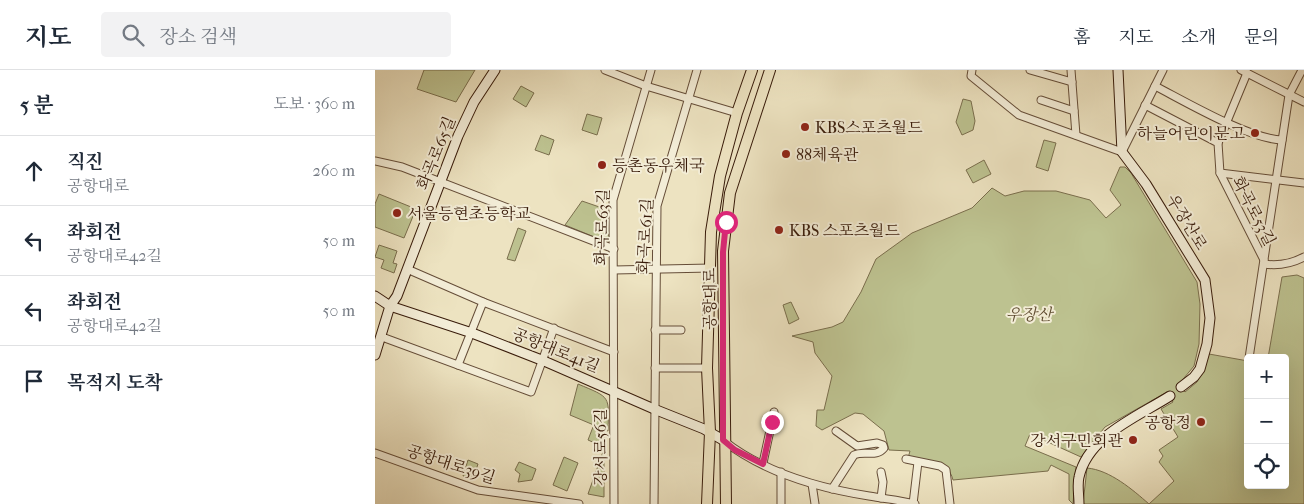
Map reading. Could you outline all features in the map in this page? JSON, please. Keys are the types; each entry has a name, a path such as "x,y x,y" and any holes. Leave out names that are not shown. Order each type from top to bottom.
{"main road":[{"name":"공항대로","path":"707,504 709,432 707,368 711,232 714,204 737,113 752,70"},
{"name":"공항대로","path":"726,504 723,440 723,252 726,222 730,193 770,70"}],"street":[{"name":"화곡로65길","path":"375,355 390,306 397,296 440,182 474,102 495,70"},
{"path":"605,70 646,86 737,113"},
{"name":"화곡로63길","path":"614,390 613,200 651,70"},
{"name":"화곡로61길","path":"654,504 657,206 697,70"},
{"path":"972,70 971,76 1019,115 1121,152"},
{"path":"1030,70 1072,82"},
{"path":"1071,70 1076,135"},
{"path":"1118,70 1121,152"},
{"path":"1121,152 1163,70"},
{"name":"화곡로53길","path":"1250,354 1289,95 1302,70"},
{"path":"1145,104 1219,143 1244,72 1304,102"},
{"path":"1155,86 1227,121 1265,137 1282,140"},
{"path":"1041,100 1074,111"},
{"name":"화곡로53길","path":"1219,143 1220,174 1264,262 1277,266 1295,262 1304,257"},
{"name":"우장산로","path":"1121,152 1146,184 1205,280 1210,318 1207,344 1200,369 1194,377 1181,387"},
{"path":"375,161 402,167 614,249"},
{"name":"화곡로53길","path":"1220,174 1276,180"},
{"path":"1276,180 1304,183"},
{"name":"공항대로","path":"614,270 711,268"},
{"path":"407,270 483,302 614,352"},
{"name":"공항대로41길","path":"375,296 390,306 472,333 544,361 614,390 723,440"},
{"path":"458,366 483,302"},
{"path":"382,337 531,392 544,361 554,328"},
{"path":"655,330 681,330"},
{"path":"655,368 707,368"},
{"name":"강서로56길","path":"614,390 614,504"},
{"path":"1079,504 1079,478 1090,450 1115,430 1170,396"},
{"path":"763,464 774,412"},
{"path":"832,489 855,455 881,452 884,448 883,445 877,443 857,446 836,432"},
{"path":"723,440 735,450 763,464 812,484 914,504 918,462"},
{"name":"공항대로39길","path":"375,453 478,490 579,504"},
{"path":"906,459 940,466 946,470 950,504"},
{"path":"781,472 781,504"},
{"path":"881,472 883,482 881,498"},
{"path":"812,484 815,504"}],"green space":[{"path":"424,70 475,70 456,102 417,89"},
{"path":"521,86 534,93 526,107 513,99"},
{"path":"963,99 971,101 975,121 973,130 962,135 956,122"},
{"path":"587,114 602,118 597,135 582,130"},
{"path":"541,135 554,140 549,155 535,150"},
{"path":"1044,140 1056,143 1048,171 1036,167"},
{"path":"984,160 991,174 973,183 966,170"},
{"name":"우장산","path":"1120,167 1125,167 1131,173 1197,282 1200,304 1199,344 1194,366 1179,384 1185,392 1197,382 1209,354 1244,360 1244,489 1289,489 1289,354 1269,354 1282,277 1297,275 1304,278 1304,504 1149,504 1174,481 1159,462 1163,456 1159,450 1178,437 1161,409 1173,402 1167,392 1105,427 1081,457 1030,434 1025,446 1076,467 1073,504 1069,500 1069,474 1051,465 1048,471 953,480 946,468 941,465 908,458 910,451 889,450 884,431 863,414 855,413 822,430 816,426 817,410 824,410 832,376 815,353 813,342 792,336 832,327 843,322 861,292 876,259 912,233 972,208 992,188 1005,196 1024,191 1056,191 1090,200 1106,218 1121,205 1110,190"},
{"path":"379,194 416,209 404,238 375,227 375,204"},
{"path":"582,201 608,210 609,243 565,225"},
{"path":"518,228 526,231 515,261 507,259"},
{"path":"379,245 397,251 393,263 397,264 394,273 381,268 384,260 375,257"},
{"path":"791,302 799,319 789,324 783,305"},
{"path":"578,384 597,392 606,399 608,404 608,431 570,415"},
{"path":"593,427 604,431 604,447 588,440"},
{"path":"604,449 604,497 588,494"},
{"path":"564,457 578,463 567,491 553,485"},
{"path":"468,460 478,464 473,479 463,476"},
{"path":"519,462 536,469 532,480 518,482 520,474 515,470"},
{"path":"1087,468 1104,472 1113,477 1149,504 1083,504"}],"place":[{"name":"KBS스포츠월드","path":"805,127"},
{"name":"하늘어린이문고","path":"1255,133"},
{"name":"88체육관","path":"786,154"},
{"name":"등촌동우체국","path":"602,165"},
{"name":"서울등현초등학교","path":"397,213"},
{"name":"KBS 스포츠월드","path":"779,230"},
{"name":"공항정","path":"1201,422"},
{"name":"강서구민회관","path":"1133,440"}],"route":[{"path":"726,222 723,252 723,440 735,450 763,464 772,422"}]}
